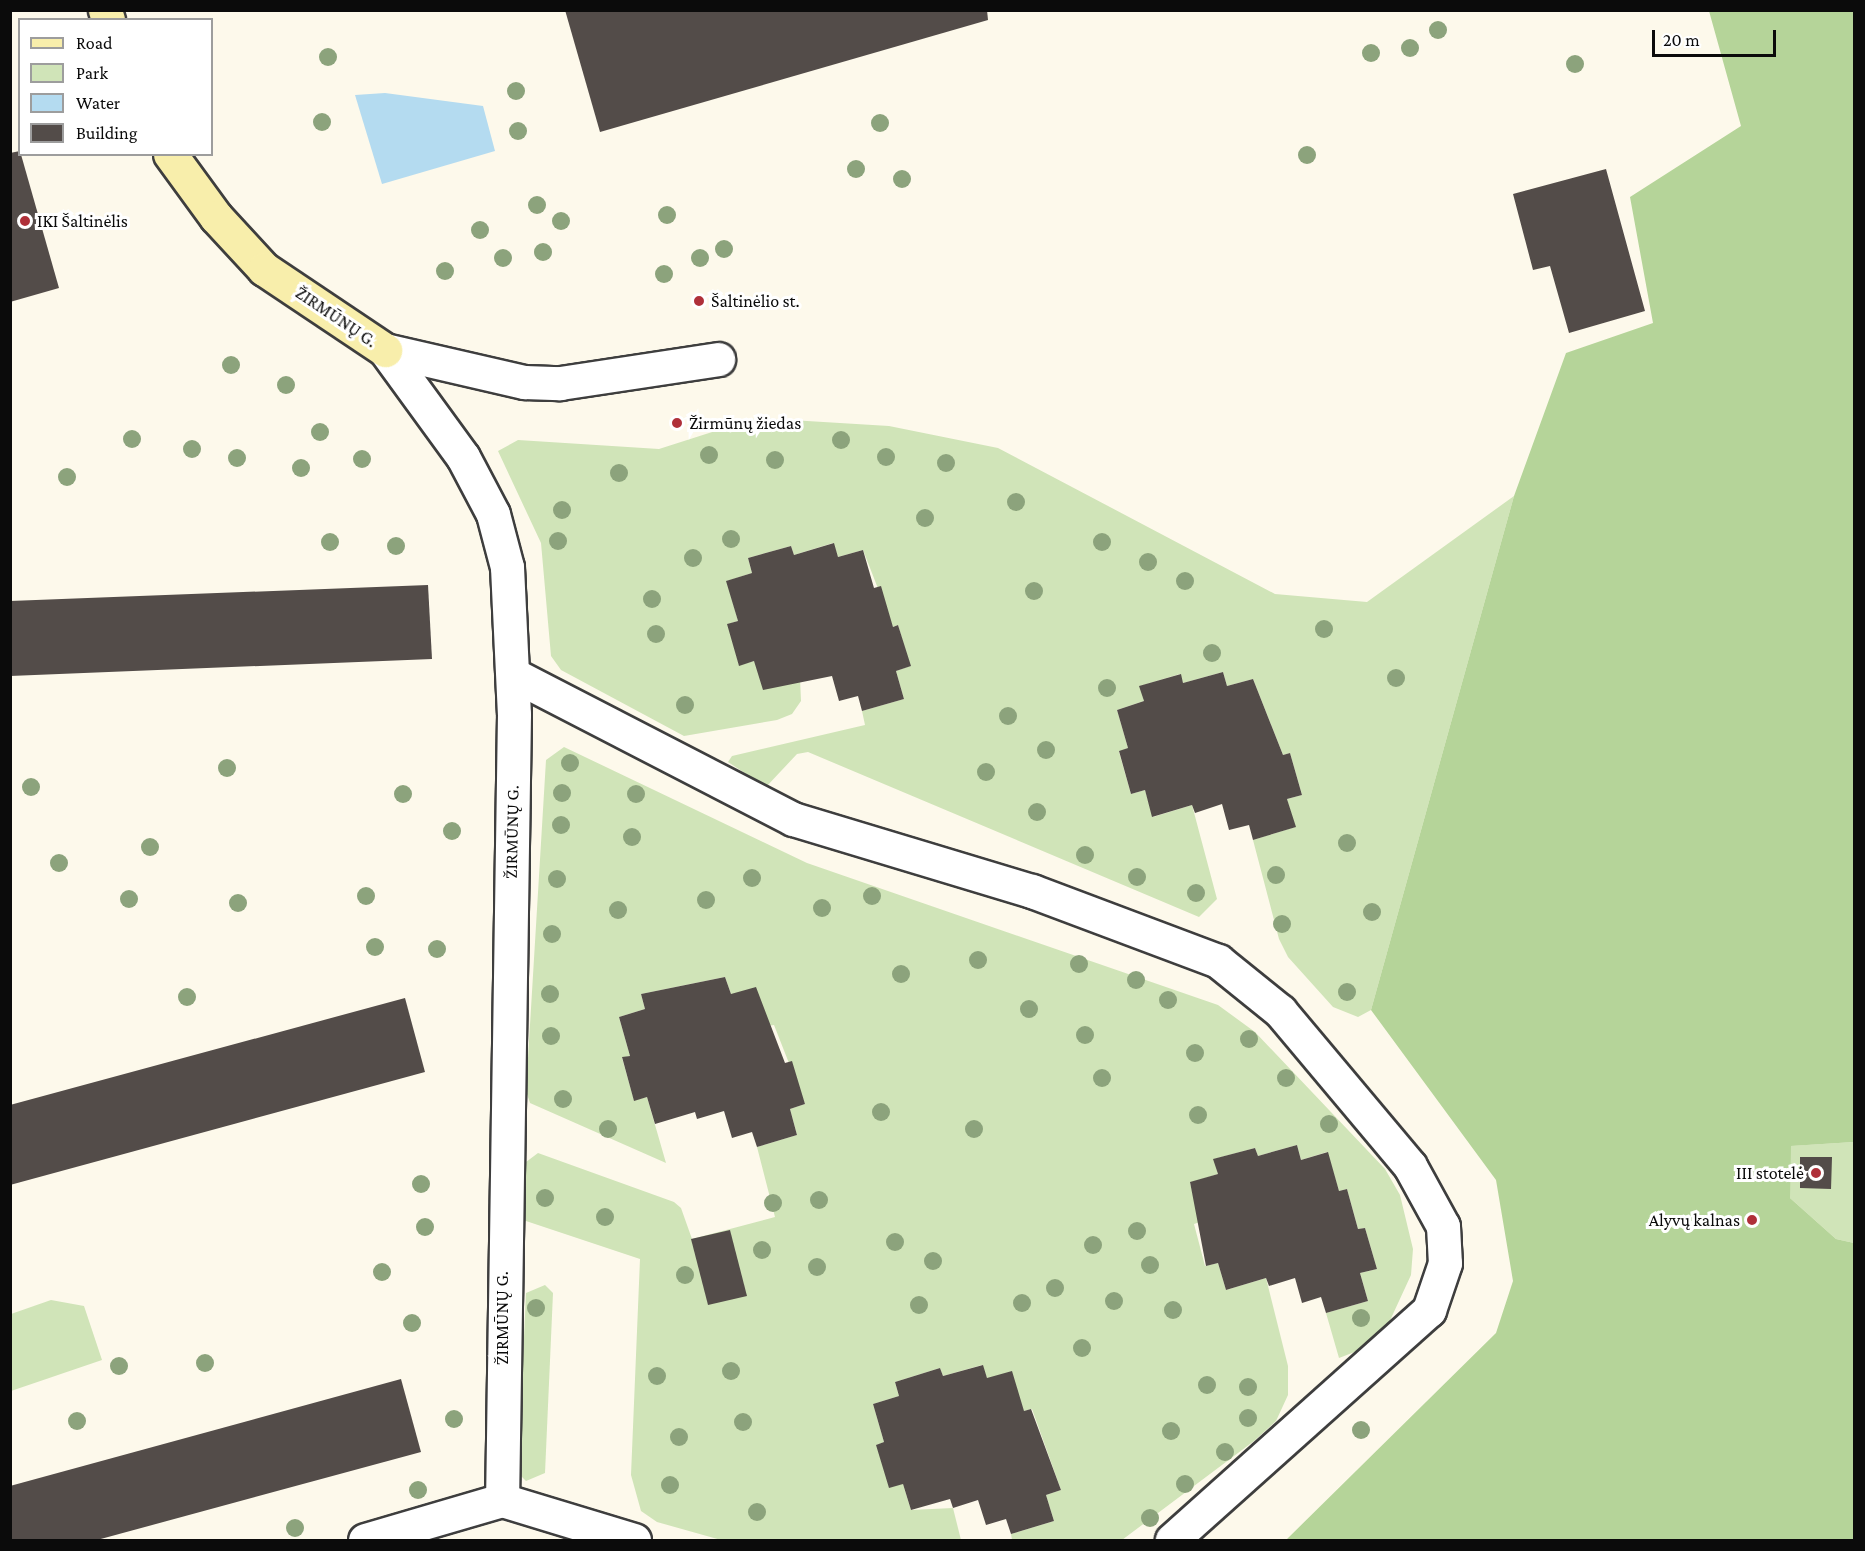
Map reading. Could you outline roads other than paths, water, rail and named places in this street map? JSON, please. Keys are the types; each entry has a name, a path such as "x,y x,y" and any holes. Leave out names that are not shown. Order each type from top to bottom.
{"main road":[{"name":"ŽIRMŪNŲ G.","path":"171,156 216,217 264,268 385,350"}],"street":[{"path":"385,350 524,382 560,383 718,359"},
{"name":"ŽIRMŪNŲ G.","path":"385,350 463,457 494,514 507,567 514,675 502,1500"},
{"path":"514,675 794,819 1032,891 1218,961 1280,1011 1410,1166 1443,1226 1445,1263 1429,1310 1172,1540"},
{"path":"365,1540 502,1500 634,1540"}],"water":[{"path":"385,93 483,106 495,151 382,184 355,95"}],"place":[{"name":"IKI Šaltinėlis","path":"25,221"},
{"name":"Šaltinėlio st.","path":"699,301"},
{"name":"Žirmūnų žiedas","path":"677,423"},
{"name":"III stotelė","path":"1816,1173"},
{"name":"Alyvų kalnas","path":"1752,1220"}]}
